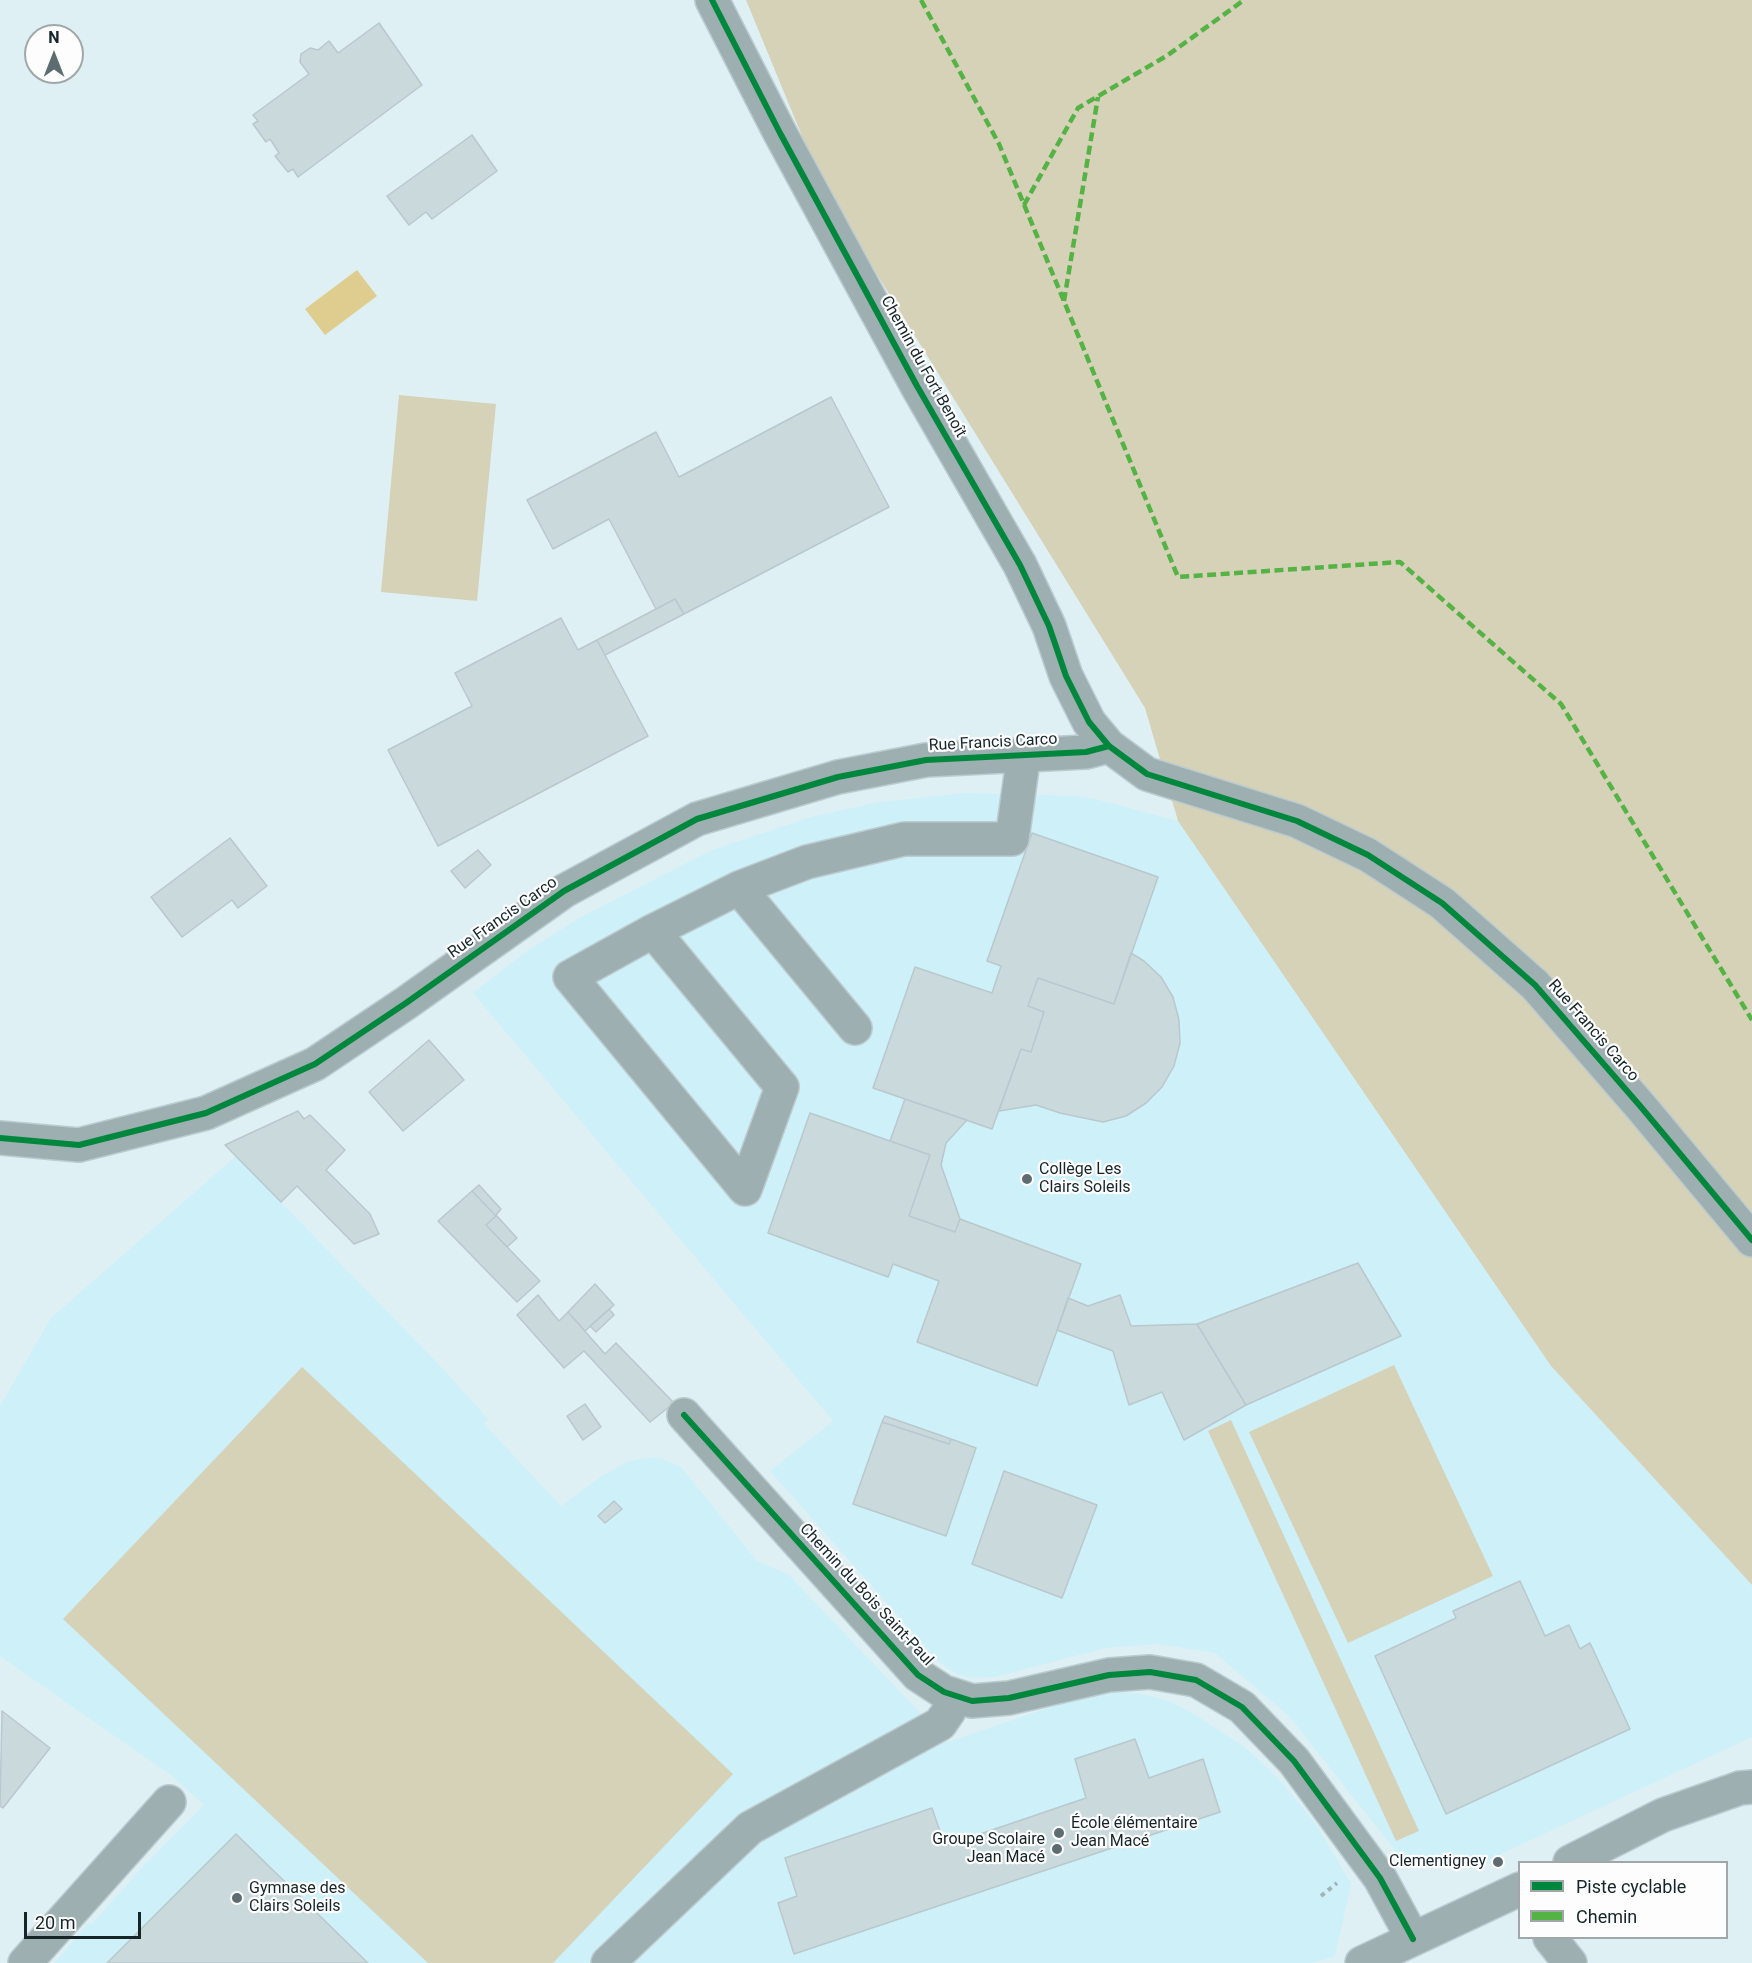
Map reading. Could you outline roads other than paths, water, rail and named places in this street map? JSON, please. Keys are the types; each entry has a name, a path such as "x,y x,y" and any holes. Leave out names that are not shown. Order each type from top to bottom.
{"street":[{"name":"Chemin du Fort Benoît","path":"712,0 786,144 916,386 1020,565 1049,626 1066,676 1089,722 1109,746"},
{"name":"Rue Francis Carco","path":"0,1138 79,1145 206,1113 315,1064 406,1003 564,891 697,819 838,777 915,762 1086,752 1109,746 1147,774 1297,821 1368,855 1442,903 1535,986 1641,1107 1752,1240"},
{"path":"653,931 782,1087 745,1189 570,977 653,931 739,888 807,862 904,839 1012,839 1024,754"},
{"path":"739,888 855,1029"},
{"name":"Chemin du Bois Saint-Paul","path":"684,1415 918,1675 944,1692 972,1701 1009,1698 1109,1675 1150,1672 1196,1680 1242,1707 1294,1761 1380,1878 1413,1939"},
{"path":"608,1963 750,1828 940,1724 949,1711 954,1695"},
{"path":"1574,1861 1663,1815 1740,1788 1752,1787"},
{"path":"25,1963 169,1802"},
{"path":"1362,1963 1518,1892"},
{"path":"1551,1939 1570,1963"}],"place":[{"name":"Collège Les Clairs Soleils","path":"1027,1179"},
{"name":"École élémentaire Jean Macé","path":"1059,1833"},
{"name":"Groupe Scolaire Jean Macé","path":"1057,1849"},
{"name":"Clementigney","path":"1498,1862"},
{"name":"Gymnase des Clairs Soleils","path":"237,1898"}]}
